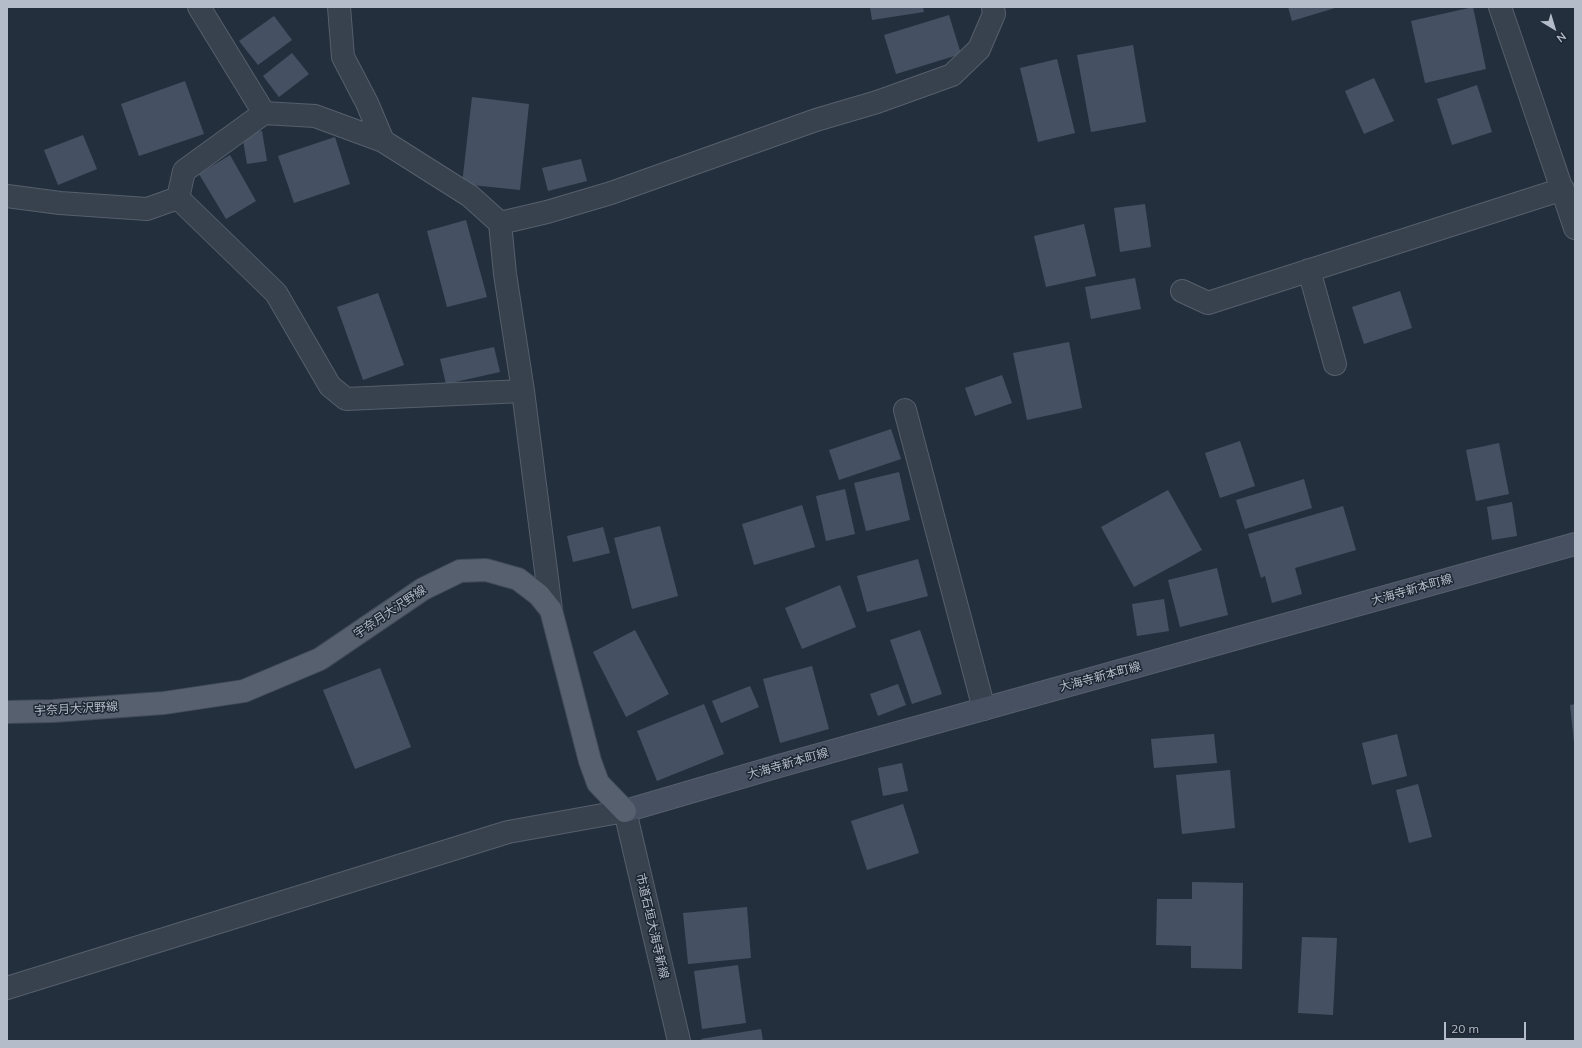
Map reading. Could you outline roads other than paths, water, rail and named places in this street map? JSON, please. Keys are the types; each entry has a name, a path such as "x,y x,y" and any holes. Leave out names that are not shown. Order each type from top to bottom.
{"main road":[{"name":"大海寺新本町線","path":"625,812 984,709 1575,544"},
{"name":"宇奈月大沢野線","path":"7,712 53,711 164,703 244,691 320,659 423,589 460,570 486,570 518,579 539,595 552,610 590,761 598,783 625,812"}],"street":[{"path":"199,7 264,113"},
{"path":"339,7 343,57 367,103 383,141"},
{"path":"500,223 547,212 611,192 816,120 877,102 952,75 979,49 994,14 993,7"},
{"path":"1500,7 1575,228"},
{"path":"178,198 184,171 264,113 315,116 383,141 470,196 500,223 505,274 523,391 552,610"},
{"path":"1182,291 1208,303 1563,189"},
{"path":"7,196 60,203 146,210 178,198"},
{"path":"178,198 276,293 330,386 346,400 523,391"},
{"path":"1309,270 1335,364"},
{"path":"905,410 984,709"},
{"path":"7,988 508,832 625,812"},
{"name":"市道石垣大海寺新線","path":"625,812 679,1041"}]}
